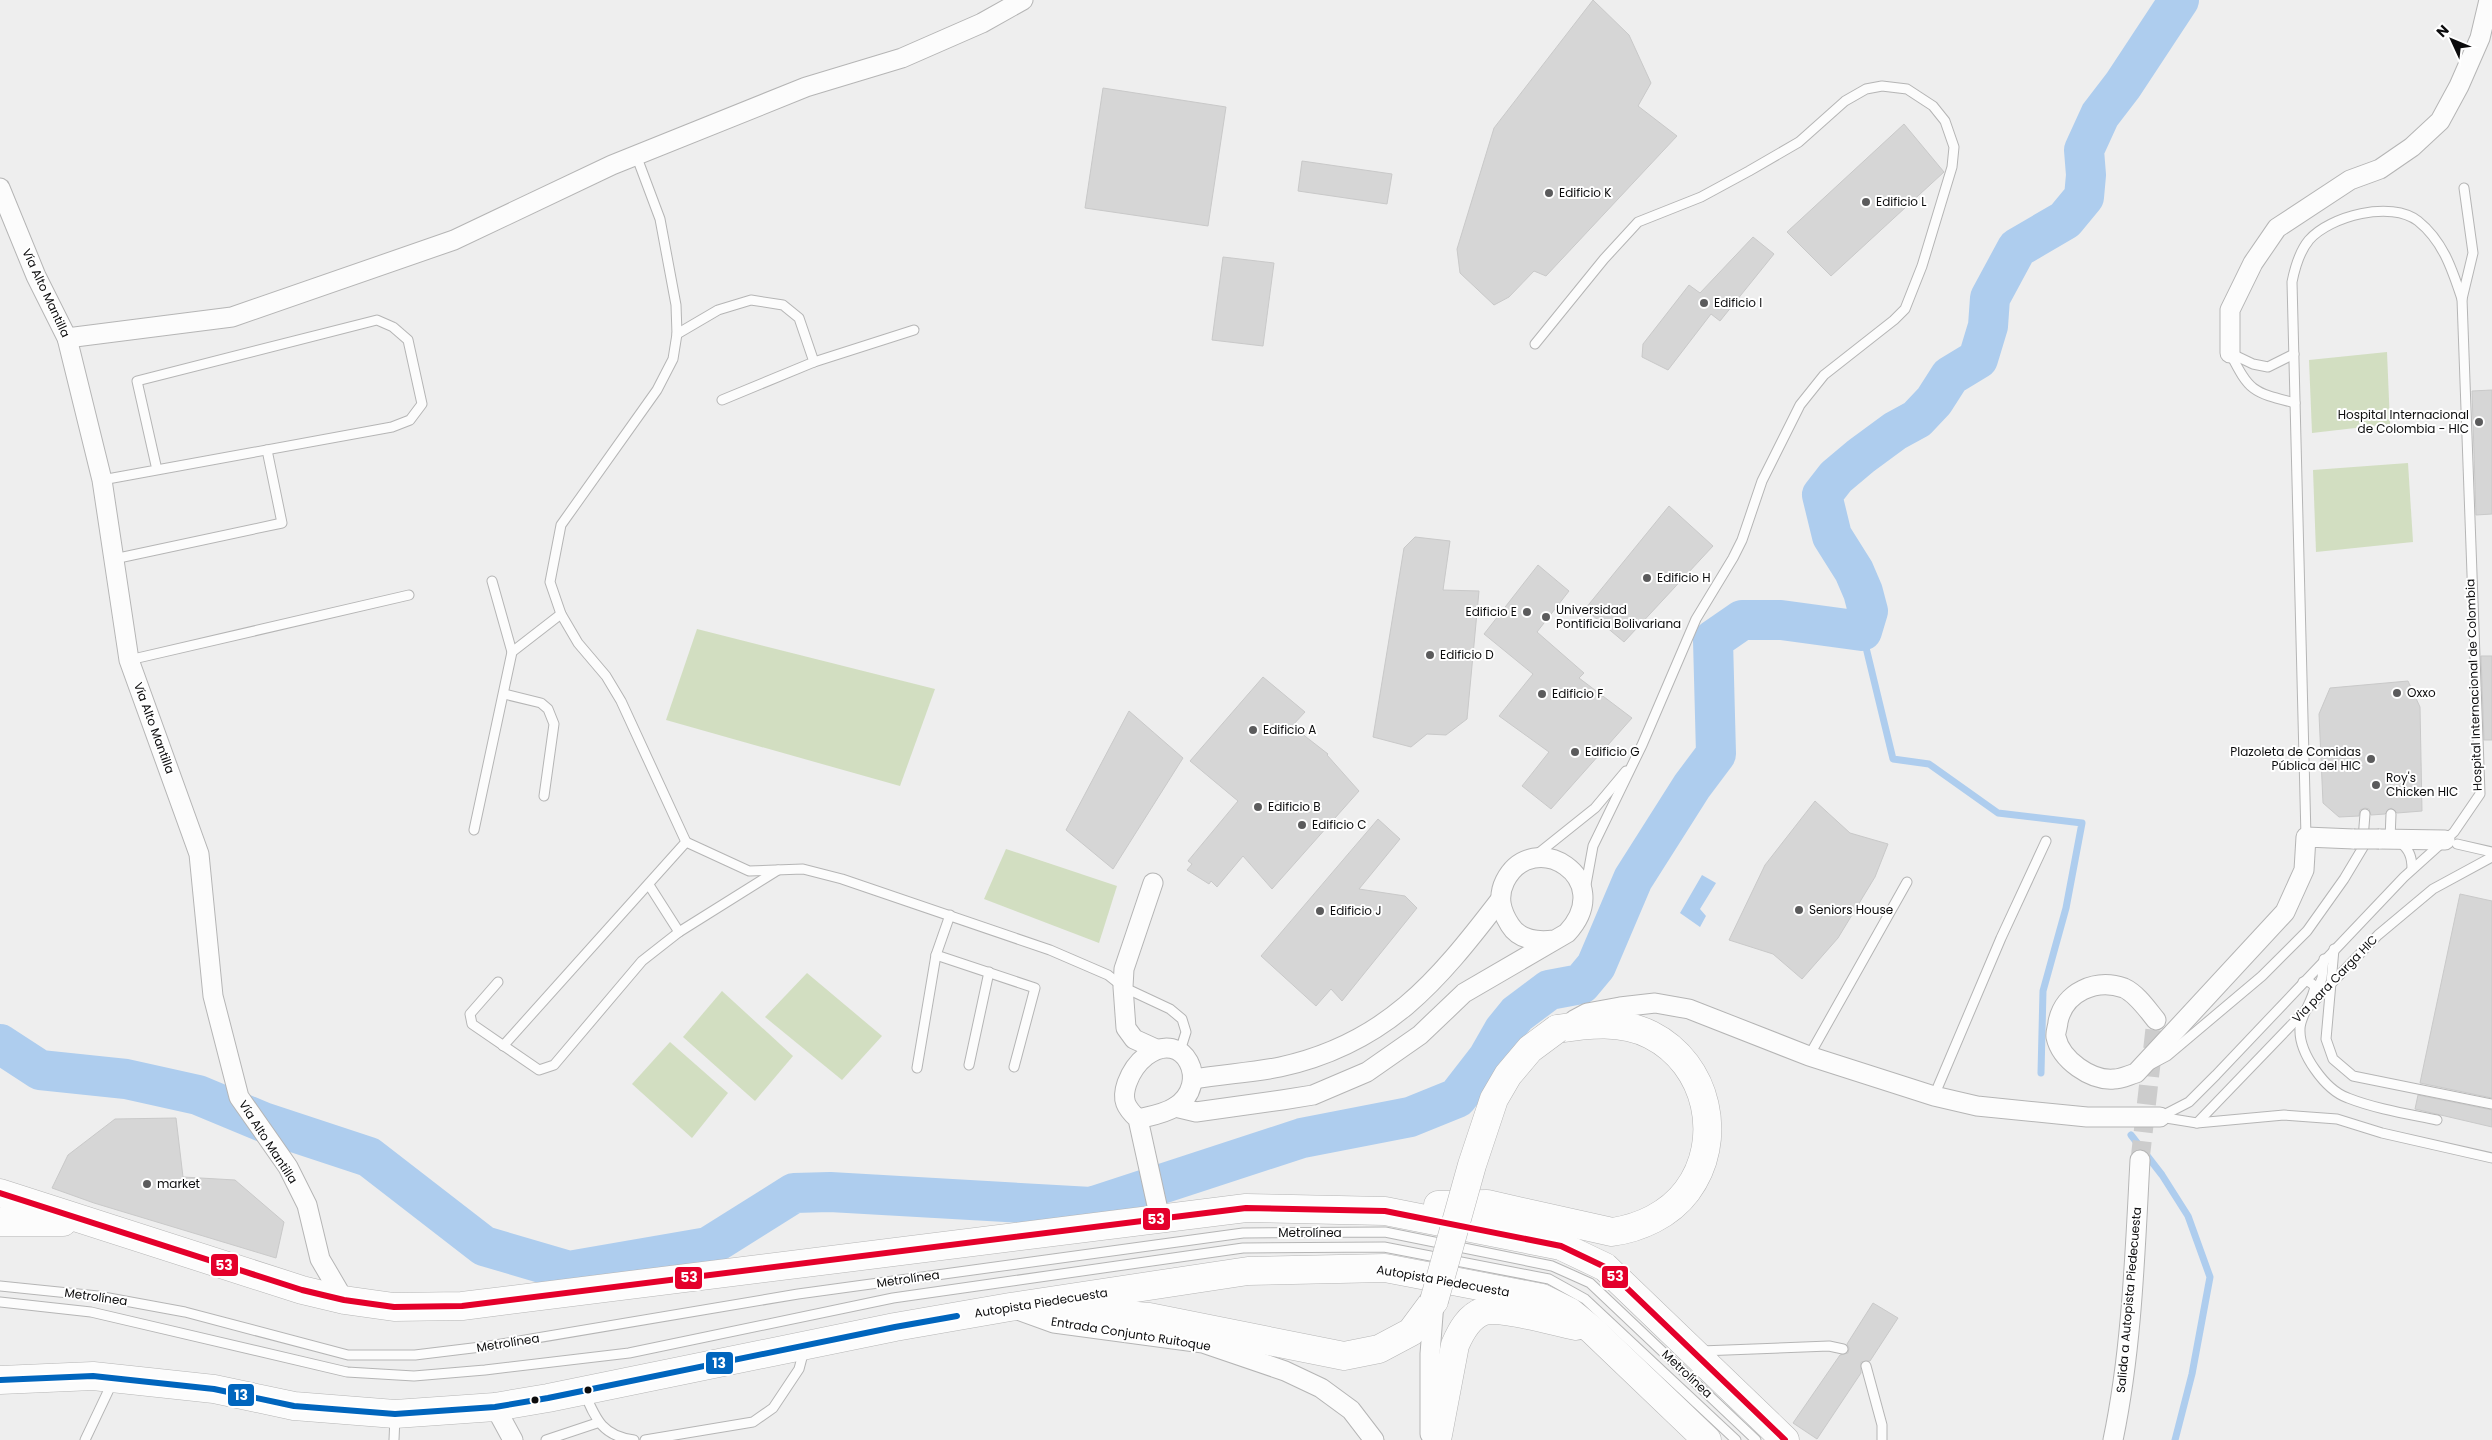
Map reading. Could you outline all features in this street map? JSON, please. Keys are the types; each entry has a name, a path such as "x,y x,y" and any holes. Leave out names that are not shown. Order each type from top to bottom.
{"highway":[{"path":"0,1193 302,1290 344,1300 394,1307 462,1306 1157,1207 1385,1210 1448,1204 1487,1204 1612,1232 1629,1230 1657,1218 1687,1192 1703,1161 1708,1136 1707,1110 1695,1077 1680,1057 1650,1035 1620,1025 1590,1024 1558,1029 1530,1049 1508,1074 1494,1099 1472,1165 1434,1301 1410,1332 1380,1349 1344,1356 1149,1317 1079,1310 1010,1307"},
{"path":"1385,1210 1561,1246 1605,1267 1690,1351 1785,1440"},
{"path":"0,1222 90,1222"},
{"name":"Autopista Piedecuesta","path":"0,1380 104,1377 214,1390 395,1427 895,1327 1010,1307 1248,1271 1364,1267 1386,1268 1542,1298 1570,1312 1592,1330 1707,1440"},
{"path":"1437,1440 1455,1345 1461,1331 1471,1319 1485,1311 1501,1310 1592,1330"},
{"path":"0,1361 104,1377"}],"street":[{"path":"67,338 232,317 454,240 636,155 806,87 902,58 982,23 1023,0"},
{"path":"2230,353 2230,310 2253,264 2277,228 2350,180 2380,168 2412,148 2440,121 2459,86 2480,38 2489,0"},
{"name":"Vía Alto Mantilla","path":"0,188 6,221 67,338 102,480 129,660 199,854 213,996 239,1097 288,1168 307,1205 320,1259 344,1300"},
{"path":"2156,1020 2142,1002 2125,989 2109,984 2091,986 2073,994 2060,1015 2056,1036 2068,1059 2090,1076 2114,1079 2136,1073 2285,912 2304,870 2306,837 2451,842"},
{"path":"1175,1107 1196,1112 1282,1100 1313,1094 1367,1072 1420,1035 1464,992 1567,933 1577,922 1583,909 1584,895 1575,873 1555,859 1531,859 1519,865 1509,874 1502,886 1500,900 1503,915 1512,928 1524,937 1539,941 1554,940"},
{"path":"1153,883 1124,969 1123,987 1126,1028 1134,1039 1156,1050"},
{"path":"1194,1079 1282,1067 1334,1052 1359,1039 1404,1010 1458,955 1500,900"},
{"path":"1558,1029 1587,1013 1655,1003 1689,1009 1809,1056 1934,1096 1978,1106 2087,1117 2160,1117"},
{"path":"1138,1119 1175,1107 1187,1095 1194,1079 1192,1066 1180,1051 1172,1048 1156,1050 1139,1061 1130,1074 1124,1090 1124,1101 1129,1111 1138,1119 1157,1207"},
{"name":"Salida a Autopista Piedecuesta","path":"2113,1440 2120,1404 2134,1262 2140,1160"},
{"path":"302,1290 320,1259"},
{"path":"1431,1440 1428,1401 1434,1301"},
{"name":"Entrada Conjunto Ruitoque","path":"1010,1307 1054,1323 1203,1343 1285,1371 1321,1388 1351,1410 1374,1440"},
{"path":"496,1407 513,1440"}],"lane":[{"path":"1535,344 1604,259 1638,222 1701,197 1792,146 1845,101 1866,89 1882,86 1907,90 1933,106 1945,121 1954,147 1952,167 1922,266 1905,309 1894,320 1824,375 1800,405 1762,481 1733,558 1696,619 1636,757 1593,846 1584,895"},
{"path":"636,155 660,219 676,305 677,334 673,359 657,390 561,525 550,582 561,614 578,644 606,676 621,701 686,842 749,871 804,869 842,879 1050,950 1108,975 1123,987 1170,1009 1182,1020 1186,1032 1180,1051"},
{"name":"Hospital Internacional de Colombia","path":"2160,1117 2189,1102 2334,948 2412,869 2451,842 2454,832 2480,794 2462,299 2472,253 2464,188"},
{"name":"Hospital Internacional de Colombia","path":"2306,837 2294,403 2293,274 2297,260 2309,240 2327,226 2348,217 2394,211 2416,219 2436,238 2451,267 2462,299"},
{"path":"677,334 718,310 751,300 782,305 799,318 814,362"},
{"path":"102,480 157,470 267,450 392,427 410,420 422,404 408,340 393,327 377,320 137,381 157,470"},
{"path":"722,400 814,362 914,330"},
{"path":"2230,353 2253,364 2268,367 2294,354"},
{"path":"2230,353 2248,386 2266,396 2294,403"},
{"path":"114,559 282,523 267,450"},
{"path":"474,830 512,652 492,581"},
{"path":"129,660 409,595"},
{"path":"512,652 561,614"},
{"path":"504,694 541,703 548,709 554,724 544,796"},
{"path":"1531,859 1595,808 1636,757"},
{"path":"2365,814 2374,840"},
{"path":"2136,1073 2167,1056 2262,976 2307,932 2391,814"},
{"path":"2374,840 2408,848 2412,858 2412,869"},
{"path":"1934,1096 2001,938 2046,841"},
{"path":"503,1046 686,842"},
{"path":"2451,842 2492,852"},
{"name":"Via para Carga HIC","path":"2197,1123 2378,935 2433,889 2492,857"},
{"path":"498,982 470,1014 472,1024 538,1070 554,1065 642,961 679,932 778,870"},
{"path":"1809,1056 1907,882"},
{"path":"649,885 679,932"},
{"path":"917,1068 936,955 950,915"},
{"path":"2334,948 2326,1039 2333,1059 2353,1076 2492,1104"},
{"path":"936,955 1035,988 1014,1067"},
{"path":"2324,959 2322,978 2299,1028 2302,1045 2312,1067 2346,1098 2437,1120"},
{"path":"969,1065 989,972"},
{"path":"2303,982 2308,981 2314,986 2310,1004"},
{"path":"2160,1117 2197,1123 2284,1115 2338,1119 2382,1133 2492,1158"},
{"name":"Metrolínea","path":"0,1286 98,1296 185,1312 348,1355 415,1356 490,1346 774,1298 1234,1234 1385,1232 1552,1266 1590,1283 1756,1440"},
{"name":"Metrolínea","path":"0,1302 91,1312 347,1372 414,1376 485,1370 629,1353 893,1298 1243,1248 1384,1247 1549,1279 1585,1299 1736,1440"},
{"path":"645,1440 753,1422 773,1408 784,1392 799,1369 805,1345"},
{"path":"1690,1351 1829,1346 1843,1350"},
{"path":"1866,1366 1882,1425 1882,1440"},
{"path":"85,1440 104,1377"},
{"path":"582,1390 597,1422 619,1438 634,1440"},
{"path":"546,1440 597,1422"}],"green space":[{"path":"2387,352 2390,424 2312,433 2309,360"},
{"path":"2408,463 2413,542 2316,552 2313,470"},
{"path":"697,629 935,689 900,786 666,720"},
{"path":"1006,849 1117,886 1099,943 984,899"},
{"path":"807,973 882,1036 842,1080 765,1017"},
{"path":"722,991 793,1056 755,1101 683,1037"},
{"path":"670,1042 728,1093 692,1138 632,1084"}],"water":[{"path":"1702,875 1716,883 1700,909 1706,916 1700,927 1680,913"}],"building":[{"name":"Edificio K","path":"1593,0 1629,35 1651,83 1638,106 1677,136 1546,276 1534,271 1509,297 1494,305 1460,273 1457,249 1494,128"},
{"path":"1103,88 1226,107 1208,226 1085,208"},
{"name":"Edificio L","path":"1904,124 1944,172 1831,276 1787,232"},
{"path":"1302,161 1392,174 1387,204 1298,191"},
{"name":"Edificio I","path":"1753,237 1774,254 1720,321 1711,314 1668,370 1642,357 1643,344 1689,285 1700,293"},
{"path":"1223,257 1274,263 1263,346 1212,340"},
{"name":"Hospital Internacional de Colombia - HIC","path":"2492,390 2492,514 2476,515 2472,391"},
{"name":"Edificio H","path":"1669,506 1713,546 1624,642 1585,609"},
{"name":"Edificio D","path":"1415,537 1450,541 1443,590 1479,591 1467,719 1446,735 1427,734 1411,747 1373,737 1404,548"},
{"path":"1538,565 1569,591 1537,632 1584,673 1579,678 1632,718 1551,809 1522,786 1549,752 1499,716 1533,674 1484,634"},
{"path":"2481,656 2492,656 2492,740 2484,740"},
{"path":"1263,677 1305,712 1292,726 1328,754 1359,791 1272,889 1243,856 1217,887 1211,881 1209,884 1187,870 1192,864 1188,861 1238,801 1190,761"},
{"name":"Plazoleta de Comidas Pública del HIC","path":"2408,681 2420,707 2422,811 2397,813 2391,808 2385,814 2371,815 2369,809 2365,808 2360,810 2359,816 2339,817 2323,803 2319,714 2330,688"},
{"path":"1129,711 1183,758 1113,869 1066,830"},
{"name":"Seniors House","path":"1815,801 1850,833 1888,844 1875,877 1838,938 1802,979 1773,954 1729,940 1765,865"},
{"name":"Edificio J","path":"1378,819 1400,839 1359,889 1405,896 1417,908 1342,1001 1331,989 1316,1006 1261,956"},
{"path":"2460,894 2492,901 2492,1098 2420,1083"},
{"path":"2418,1095 2492,1110 2492,1127 2415,1109"},
{"name":"market","path":"176,1118 183,1177 235,1180 284,1222 276,1258 94,1203 52,1188 68,1155 115,1119"},
{"path":"1873,1303 1898,1318 1870,1361 1861,1362 1861,1373 1817,1439 1793,1423 1840,1355 1848,1353 1849,1348 1847,1344"}],"waterway":[{"path":"0,1044 40,1070 126,1079 198,1095 263,1122 369,1157 484,1246 569,1271 708,1247 794,1193 830,1192 1091,1207 1302,1138 1410,1117 1457,1098 1488,1058 1504,1030 1517,1014 1549,990 1581,984 1596,966 1633,879 1692,786 1716,754 1713,640 1742,620 1781,620 1862,631 1868,611 1863,592 1854,571 1832,536 1822,495 1836,477 1861,456 1895,431 1917,419 1934,401 1950,376 1978,359 1988,326 1990,298 2017,248 2065,220 2084,197 2086,175 2084,150 2100,115 2123,85 2179,0"},
{"path":"1862,631 1893,759 1929,764 1998,813 2082,823 2066,908 2043,991 2041,1073"},
{"path":"2131,1135 2162,1175 2188,1216 2210,1277 2192,1374 2175,1440"}],"tunnel":[{"path":"2140,1160 2156,1020"}],"transit line":[{"name":"53","path":"0,1193 302,1290 344,1300 394,1307 462,1306 1246,1208 1385,1211 1561,1246 1605,1267 1785,1440"},
{"name":"13","path":"0,1380 93,1376 214,1389 294,1406 395,1414 495,1407 548,1398 957,1316"}],"place":[{"name":"Edificio K","path":"1549,193"},
{"name":"Edificio L","path":"1866,202"},
{"name":"Edificio I","path":"1704,303"},
{"name":"Hospital Internacional de Colombia - HIC","path":"2479,422"},
{"name":"Edificio H","path":"1647,578"},
{"name":"Edificio E","path":"1527,612"},
{"name":"Universidad Pontificia Bolivariana","path":"1546,617"},
{"name":"Edificio D","path":"1430,655"},
{"name":"Oxxo","path":"2397,693"},
{"name":"Edificio F","path":"1542,694"},
{"name":"Edificio A","path":"1253,730"},
{"name":"Edificio G","path":"1575,752"},
{"name":"Plazoleta de Comidas Pública del HIC","path":"2371,759"},
{"name":"Roy's Chicken HIC","path":"2376,785"},
{"name":"Edificio B","path":"1258,807"},
{"name":"Edificio C","path":"1302,825"},
{"name":"Seniors House","path":"1799,910"},
{"name":"Edificio J","path":"1320,911"},
{"name":"market","path":"147,1184"}]}
